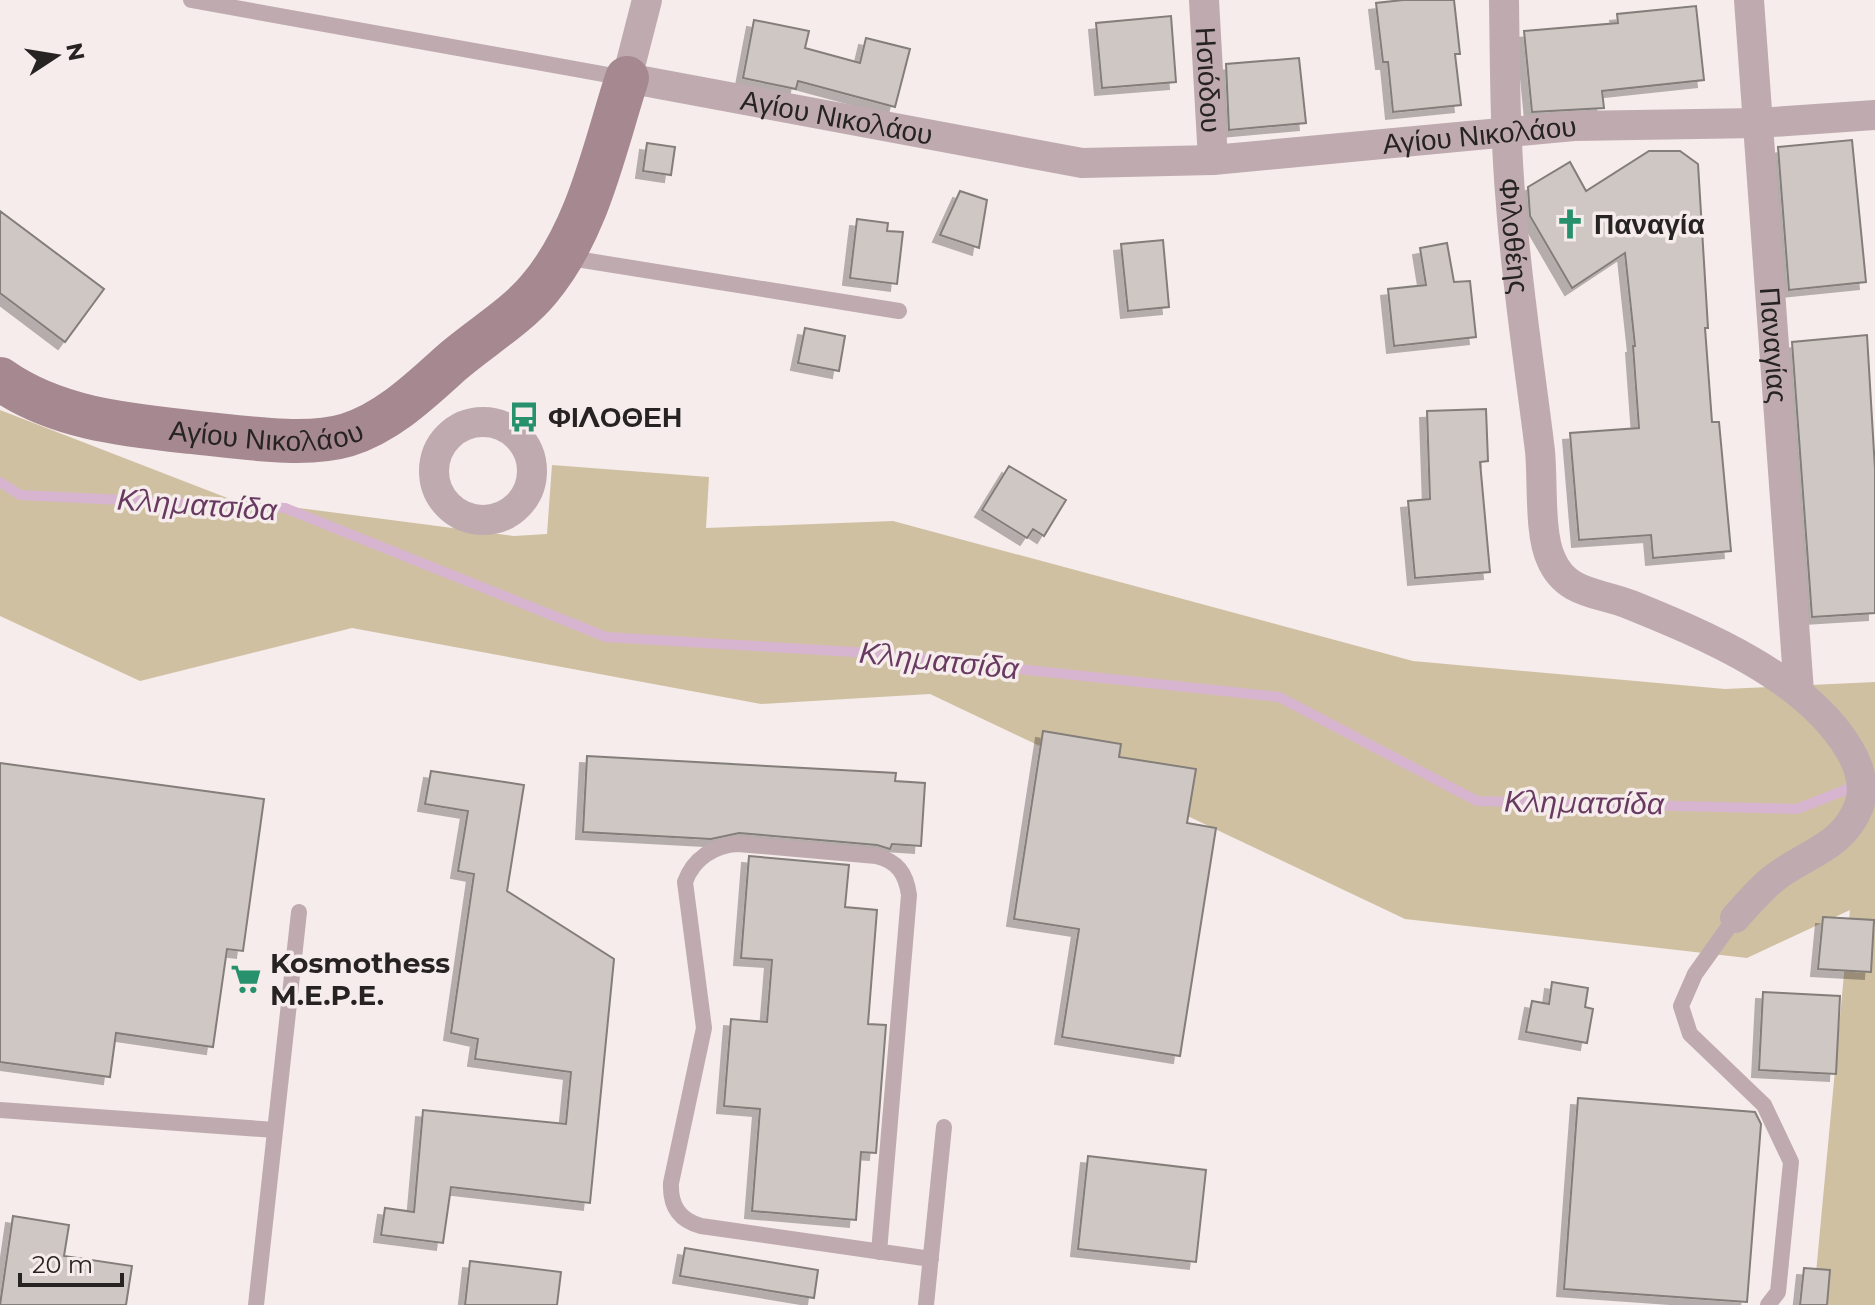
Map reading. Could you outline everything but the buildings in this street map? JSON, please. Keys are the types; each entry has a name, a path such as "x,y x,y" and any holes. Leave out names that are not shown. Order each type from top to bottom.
{"street":[{"path":"627,78 647,0"},
{"name":"Ησιόδου","path":"1204,0 1213,160"},
{"name":"Φιλοθέης","path":"1504,0 1506,132 1511,209 1549,556 1569,584 1584,592 1627,603 1732,651 1799,692 1842,736 1855,759 1862,787 1859,806 1843,832 1821,852 1774,878 1735,918"},
{"name":"Παναγίας","path":"1749,0 1799,692"},
{"name":"Αγίου Νικολάου","path":"0,379 21,394 109,423 311,441 347,435 418,395 451,363 537,292 563,257 582,216 627,78 1052,160 1097,164 1213,160 1574,126 1758,123 1875,115"},
{"path":"418,395 455,431"}],"lane":[{"path":"191,0 627,78"},
{"path":"563,257 899,311"},
{"path":"879,1252 909,895 903,873 896,865 876,856 738,844 718,848 695,862 685,882 704,1024 671,1183 670,1195 674,1206 690,1223 701,1226 879,1252 931,1259"},
{"path":"256,1305 299,912"},
{"path":"1735,918 1695,974 1681,1006 1690,1034 1764,1105 1791,1162 1778,1292 1768,1305"},
{"path":"0,1110 275,1130"},
{"path":"926,1305 944,1127"}],"shaded area":[{"path":"0,410 230,499 514,536 547,534 552,465 709,477 706,528 893,521 1413,661 1725,689 1875,682 1875,1305 1813,1305 1850,910 1747,958 1405,919 930,694 761,704 352,628 140,681 0,616"}],"waterway":[{"name":"Κληματσίδα","path":"0,482 20,495 285,508 606,637 870,653 1279,697 1477,801 1797,809 1858,785"}],"place":[{"name":"Παναγία","path":"1570,224"},
{"name":"ΦΙΛΟΘΕΗ","path":"524,417"},
{"name":"Kosmothess M.E.P.E.","path":"246,979"}]}
